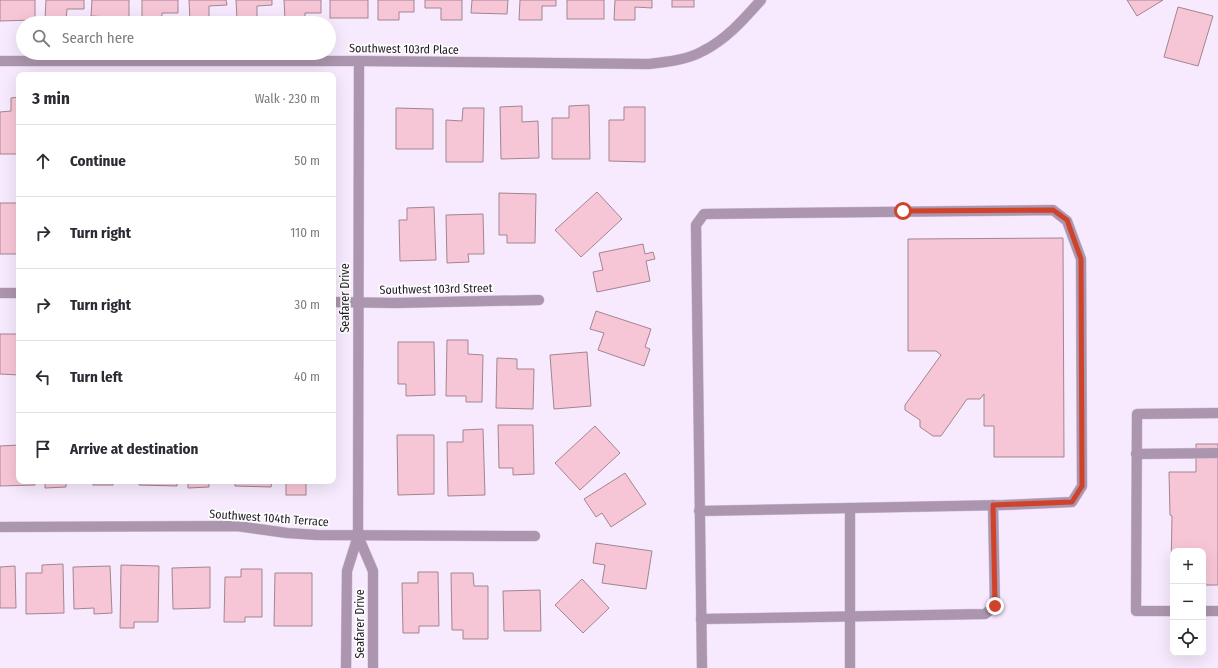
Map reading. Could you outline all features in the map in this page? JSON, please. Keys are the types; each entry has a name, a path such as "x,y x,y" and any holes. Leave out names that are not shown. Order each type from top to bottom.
{"street":[{"name":"Southwest 103rd Place","path":"0,61 359,61 649,64 669,62 702,52 715,45 735,28 761,0"},
{"name":"Seafarer Drive","path":"346,668 347,571 358,536 357,303 359,61"},
{"path":"699,511 1072,502 1082,486 1081,259 1067,220 1053,210 704,214 696,225 699,511 702,668"},
{"path":"0,293 16,293"},
{"name":"Southwest 103rd Street","path":"336,302 539,300"},
{"path":"1170,611 1136,611 1137,414 1218,414"},
{"path":"1136,454 1218,453"},
{"path":"701,619 985,614 995,606 993,505"},
{"path":"850,508 850,668"},
{"name":"Southwest 104th Terrace","path":"0,527 237,526 287,534 358,536 535,536"},
{"name":"Seafarer Drive","path":"358,536 373,571 373,668"},
{"path":"1206,611 1218,611"}],"building":[{"path":"0,0 35,0 35,16 16,16 16,21 0,21"},
{"path":"46,0 84,0 84,9 67,9 66,16 45,16"},
{"path":"92,0 129,0 129,16 91,16"},
{"path":"142,0 178,0 178,13 162,13 162,16 142,16"},
{"path":"189,0 226,0 227,5 209,6 209,16 190,16"},
{"path":"236,0 272,0 272,5 257,6 257,16 237,16"},
{"path":"284,0 321,0 321,13 305,13 305,16 285,16"},
{"path":"330,0 368,0 368,18 336,18 336,16 330,16"},
{"path":"378,0 414,0 414,12 399,12 399,20 378,20"},
{"path":"425,0 462,0 462,20 441,20 441,8 425,8"},
{"path":"472,0 508,0 507,14 471,13"},
{"path":"520,0 556,0 556,6 542,6 542,20 519,20"},
{"path":"567,0 604,0 604,19 567,19"},
{"path":"615,0 652,0 652,8 635,7 635,20 614,20"},
{"path":"672,0 694,0 694,7 672,7"},
{"path":"1127,0 1163,0 1137,16"},
{"path":"1178,7 1213,16 1198,66 1164,57"},
{"path":"16,97 16,154 0,154 0,112 11,111 11,98"},
{"path":"589,105 590,159 552,159 552,118 569,118 569,106"},
{"path":"522,106 522,122 538,121 539,158 501,159 500,107"},
{"path":"624,107 645,107 645,162 609,161 609,120 624,120"},
{"path":"396,108 433,109 433,149 396,149"},
{"path":"463,108 484,108 483,162 446,162 446,120 462,121"},
{"path":"597,192 622,219 581,257 555,230"},
{"path":"499,193 536,194 535,243 507,243 507,235 499,235"},
{"path":"0,203 16,203 16,254 0,254"},
{"path":"434,207 436,260 400,261 399,220 407,220 407,208"},
{"path":"483,214 484,254 468,254 469,262 447,263 446,215"},
{"path":"1063,238 1064,457 994,457 994,426 984,426 984,394 980,399 967,399 941,436 933,436 920,427 920,420 905,410 905,405 941,355 936,351 908,351 908,239"},
{"path":"643,244 645,254 653,252 655,259 646,261 650,281 597,292 593,272 603,270 599,253"},
{"path":"596,311 651,329 645,347 650,349 644,366 598,350 604,333 590,329"},
{"path":"0,334 16,334 16,375 0,374"},
{"path":"447,340 468,340 468,354 483,355 482,402 466,402 466,396 446,396"},
{"path":"398,342 434,342 435,395 406,396 406,384 398,384"},
{"path":"587,352 591,406 554,409 550,355"},
{"path":"497,358 517,359 517,369 534,369 533,409 496,408"},
{"path":"498,425 533,425 534,474 513,475 513,468 499,468"},
{"path":"595,426 620,453 580,490 555,463"},
{"path":"483,429 485,495 448,496 447,442 463,442 463,430"},
{"path":"397,435 434,435 434,494 398,495"},
{"path":"1196,444 1218,444 1218,585 1206,585 1206,548 1171,548 1172,516 1170,515 1169,472 1196,472"},
{"path":"16,445 16,484 35,485 0,486 0,446"},
{"path":"625,473 646,504 611,527 602,513 596,517 584,499"},
{"path":"45,484 66,484 66,487 45,488"},
{"path":"93,484 113,484 113,485"},
{"path":"177,484 177,486 139,485"},
{"path":"188,484 209,484 209,487 188,488"},
{"path":"235,484 272,484 271,487 235,486"},
{"path":"286,484 306,484 306,495 286,495"},
{"path":"596,543 652,551 646,589 602,583 605,565 593,563"},
{"path":"63,564 64,613 26,614 26,573 42,573 42,565"},
{"path":"121,565 159,566 158,622 134,622 134,628 120,628"},
{"path":"15,566 16,608 0,608 0,567"},
{"path":"110,566 112,613 94,614 94,608 74,609 73,567"},
{"path":"210,567 210,608 173,609 172,568"},
{"path":"241,569 262,569 262,617 245,617 245,622 224,622 225,577 241,577"},
{"path":"418,572 438,572 439,626 419,626 419,633 403,633 402,583 418,583"},
{"path":"275,573 312,573 312,626 274,626"},
{"path":"451,573 473,573 474,586 488,586 488,639 463,639 463,630 452,630"},
{"path":"582,579 609,608 583,633 555,605"},
{"path":"540,590 541,631 504,631 503,591"}],"route":[{"path":"903,211 1053,210 1067,220 1081,259 1082,486 1072,502 993,505 995,606"}]}
